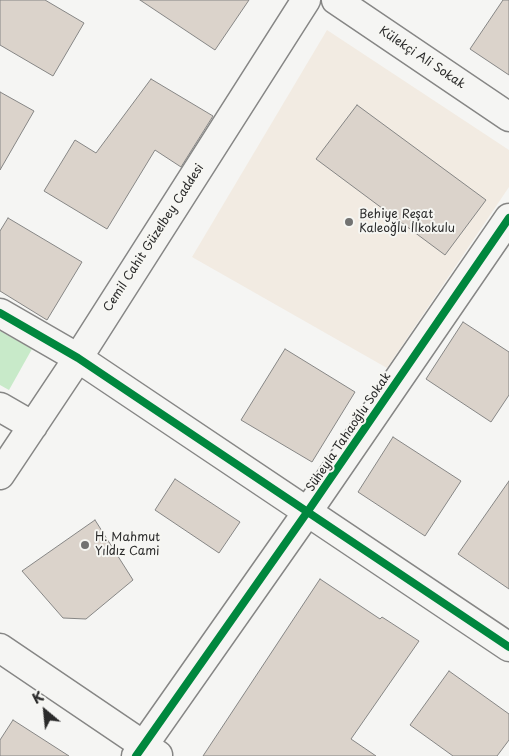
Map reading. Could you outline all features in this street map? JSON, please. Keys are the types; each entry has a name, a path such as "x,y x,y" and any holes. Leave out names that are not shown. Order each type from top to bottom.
{"street":[{"name":"Cemil Cahit Güzelbey Caddesi","path":"0,475 78,358 306,0"},
{"name":"Külekçi Ali Sokak","path":"336,0 509,117"},
{"name":"Süheyla Tahaoğlu Sokak","path":"146,753 308,511 509,218"},
{"path":"0,313 78,358 509,647"},
{"path":"0,407 33,426"},
{"path":"0,648 146,753"}],"shaded area":[{"name":"Behiye Reşat Kaleoğlu İlkokulu","path":"327,30 509,150 509,187 387,368 192,257"}],"green space":[{"path":"0,331 32,349 9,390 0,385"}],"building":[{"path":"0,0 45,0 84,23 53,76 0,45"},
{"path":"140,0 249,0 215,50"},
{"path":"503,0 509,0 509,75 470,49"},
{"path":"151,79 213,116 181,167 155,150 107,229 44,191 75,140 96,153"},
{"path":"0,92 34,111 0,170"},
{"path":"357,105 486,200 445,255 316,159"},
{"path":"8,218 82,262 47,320 0,291 0,231"},
{"path":"463,322 509,352 509,395 491,422 426,379"},
{"path":"285,349 355,392 312,462 241,420"},
{"path":"393,437 461,481 425,536 358,492"},
{"path":"175,479 240,522 219,553 155,510"},
{"path":"509,481 509,589 458,554"},
{"name":"H. Mahmut Yıldız Cami","path":"95,520 133,580 86,619 63,618 22,571"},
{"path":"320,579 380,619 382,617 419,641 351,739 376,756 203,756"},
{"path":"449,671 509,714 509,740 497,756 453,756 410,725"},
{"path":"13,720 69,756 0,756 0,740"}],"cycle path":[{"path":"136,756 308,511 509,218"},
{"path":"0,313 78,358 509,647"}],"place":[{"name":"Behiye Reşat Kaleoğlu İlkokulu","path":"349,222"},
{"name":"H. Mahmut Yıldız Cami","path":"85,545"}]}
